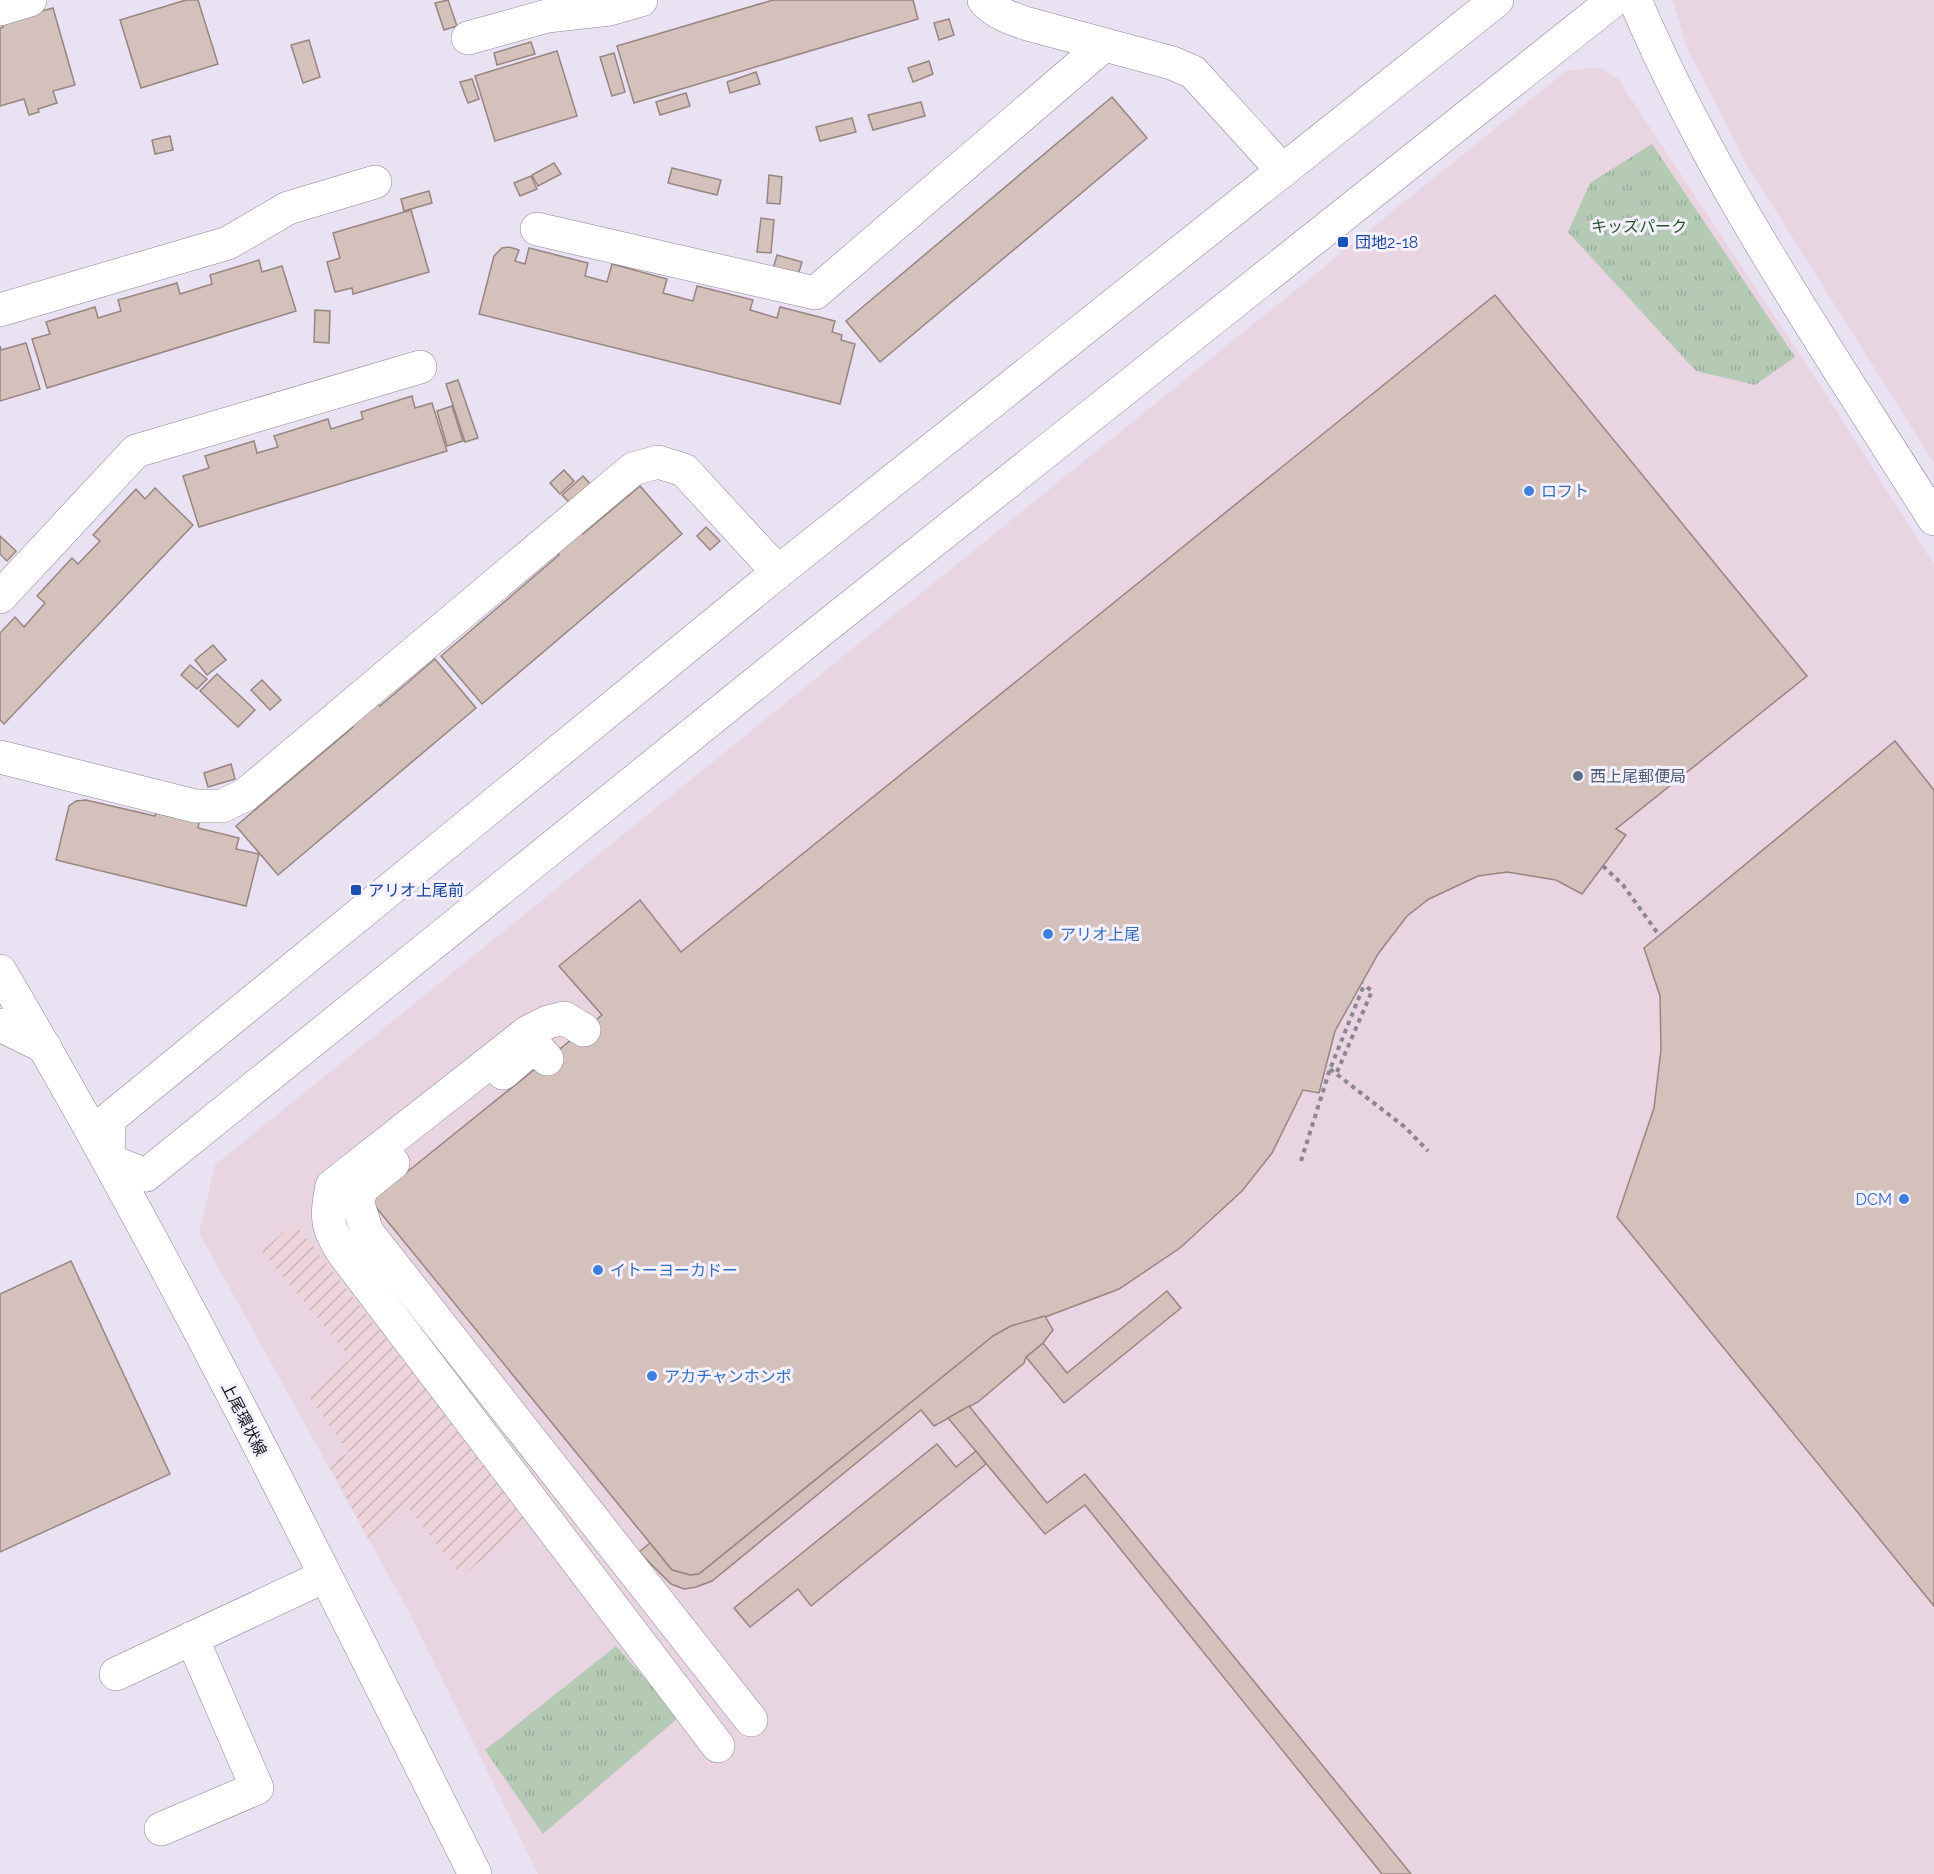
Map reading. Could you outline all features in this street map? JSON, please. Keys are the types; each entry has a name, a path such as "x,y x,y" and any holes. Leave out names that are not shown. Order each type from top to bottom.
{"street":[{"path":"0,9 30,0"},
{"path":"468,38 547,16 610,9 641,0"},
{"path":"984,0 989,6 1008,17 1172,63 1193,72 1282,171"},
{"path":"1497,0 778,572 109,1119 108,1160 146,1175 819,632 1614,0"},
{"path":"1635,0 1656,51 1694,126 1742,212 1934,519"},
{"path":"537,229 815,293 1104,45"},
{"path":"0,310 228,243 288,208 375,182"},
{"path":"0,597 136,451 420,367"},
{"path":"0,758 195,806 222,806 245,795 633,469 658,462 684,470 778,572"},
{"name":"上尾環状線","path":"0,971 108,1160 325,1576 475,1874"},
{"path":"584,1030 564,1018 548,1022 528,1032 332,1186 328,1208 330,1233 718,1746"},
{"path":"0,1025 45,1047"},
{"path":"547,1059 540,1051 525,1054 363,1187 357,1201 360,1213 367,1232 751,1720"},
{"path":"116,1674 325,1576"},
{"path":"160,1829 257,1788 192,1638"}],"path":[{"path":"1603,866 1623,885 1659,935"},
{"path":"1301,1161 1330,1069 1363,984 1372,991 1337,1072"},
{"path":"1330,1069 1337,1072 1406,1128 1428,1151"}],"shaded area":[{"path":"1673,0 1934,0 1934,463 1747,165 1686,46"},
{"path":"1600,67 1618,79 1827,396 1934,565 1934,1874 538,1874 409,1612 199,1233 215,1165 1566,71"},
{"path":"294,1223 530,1520 462,1576 406,1505 368,1538 329,1466 349,1452 307,1394 351,1359 262,1251"}],"green space":[{"name":"キッズパーク","path":"1652,144 1795,357 1755,385 1696,371 1568,232 1590,183"},
{"path":"616,1646 679,1717 543,1834 485,1750"}],"building":[{"path":"186,0 198,0 218,64 141,88 120,20"},
{"path":"448,0 457,26 444,30 435,3"},
{"path":"773,0 913,0 918,19 634,103 617,46"},
{"path":"53,8 75,85 53,91 57,103 38,109 39,112 29,115 24,99 0,106 0,28 3,27 2,22"},
{"path":"949,19 954,35 939,40 934,23"},
{"path":"309,40 320,77 303,83 291,45"},
{"path":"531,42 535,54 497,65 494,53"},
{"path":"557,51 577,116 495,141 475,76"},
{"path":"614,53 625,92 612,96 600,57"},
{"path":"929,61 933,74 913,82 908,68"},
{"path":"756,72 760,84 730,93 727,82"},
{"path":"472,79 479,99 468,103 460,82"},
{"path":"686,93 690,106 660,115 656,102"},
{"path":"1112,97 1147,138 880,362 846,321"},
{"path":"921,102 925,116 873,130 868,115"},
{"path":"852,118 856,132 820,141 816,127"},
{"path":"170,136 173,150 155,154 152,140"},
{"path":"554,163 561,174 538,186 532,175"},
{"path":"672,168 721,180 717,195 668,183"},
{"path":"769,175 782,177 780,204 767,203"},
{"path":"531,176 537,189 520,196 514,183"},
{"path":"429,191 432,203 404,211 401,199"},
{"path":"411,210 429,272 353,294 352,288 335,292 327,262 340,258 333,233"},
{"path":"761,218 774,220 771,253 757,252"},
{"path":"509,247 519,250 515,261 525,264 529,248 588,263 585,276 607,282 612,264 667,279 663,293 693,301 697,286 753,300 750,310 777,318 780,307 835,321 832,332 842,335 841,340 855,344 840,404 479,314 494,256 502,248"},
{"path":"777,255 802,262 798,275 773,269"},
{"path":"259,260 262,272 282,266 296,311 47,388 32,339 50,334 46,322 95,307 98,318 121,311 118,300 177,283 180,294 212,284 210,275"},
{"name":"アリオ上尾","path":"1495,295 1807,676 1616,829 1626,835 1582,894 1556,880 1507,872 1478,876 1429,899 1407,916 1378,954 1335,1031 1319,1093 1303,1090 1272,1153 1242,1191 1180,1248 1119,1289 1040,1319 1011,1326 993,1336 699,1574 690,1575 672,1570 371,1201 602,1015 559,966 640,900 681,952"},
{"path":"315,310 330,311 329,343 314,342"},
{"path":"26,343 40,389 0,401 0,346 1,350"},
{"path":"458,380 478,438 465,442 446,384"},
{"path":"412,396 415,408 432,403 447,451 199,527 183,476 209,468 205,456 254,441 257,453 278,447 274,436 328,419 331,429 363,419 361,412"},
{"path":"452,406 463,441 447,446 437,411"},
{"path":"564,470 574,481 560,494 550,483"},
{"path":"583,476 594,488 573,506 562,495"},
{"path":"640,486 682,534 482,704 441,656 559,555 556,552 581,531 583,534"},
{"path":"155,488 193,525 4,724 0,720 0,633 15,617 24,627 45,603 37,596 72,558 78,564 100,541 93,535 136,489 145,499"},
{"path":"706,527 720,541 710,550 697,536"},
{"path":"0,536 16,551 7,561 0,554"},
{"path":"213,645 226,660 207,675 195,660"},
{"path":"435,659 476,708 278,875 236,826 353,727 351,724 376,702 380,706"},
{"path":"190,665 207,679 197,689 181,675"},
{"path":"217,674 255,710 238,727 200,691"},
{"path":"262,680 281,700 270,710 251,690"},
{"path":"1895,741 1934,790 1934,1606 1617,1217 1654,1108 1661,1050 1660,996 1644,948"},
{"path":"231,764 235,779 208,787 204,773"},
{"path":"86,800 155,816 156,813 199,823 198,828 239,838 236,849 259,854 246,906 56,860 69,806 76,801"},
{"path":"71,1261 170,1474 0,1552 0,1294"},
{"path":"1167,1291 1181,1308 1064,1403 1026,1357 1043,1343 1067,1373"},
{"path":"1045,1316 1053,1330 1043,1343 1026,1357 1024,1363 978,1402 934,1426 921,1410 712,1581 684,1589 671,1584 639,1552 650,1543 672,1570 690,1575 699,1574 993,1336 1011,1326"},
{"path":"969,1406 1047,1503 1085,1474 1411,1874 1382,1874 1085,1505 1045,1534 948,1418"},
{"path":"937,1444 956,1467 976,1451 986,1464 811,1606 798,1589 750,1627 734,1608"}],"place":[{"name":"団地2-18","path":"1343,242"},
{"name":"ロフト","path":"1529,491"},
{"name":"西上尾郵便局","path":"1578,776"},
{"name":"アリオ上尾前","path":"356,890"},
{"name":"アリオ上尾","path":"1048,934"},
{"name":"DCM","path":"1904,1199"},
{"name":"イトーヨーカドー","path":"598,1270"},
{"name":"アカチャンホンポ","path":"652,1376"}]}
